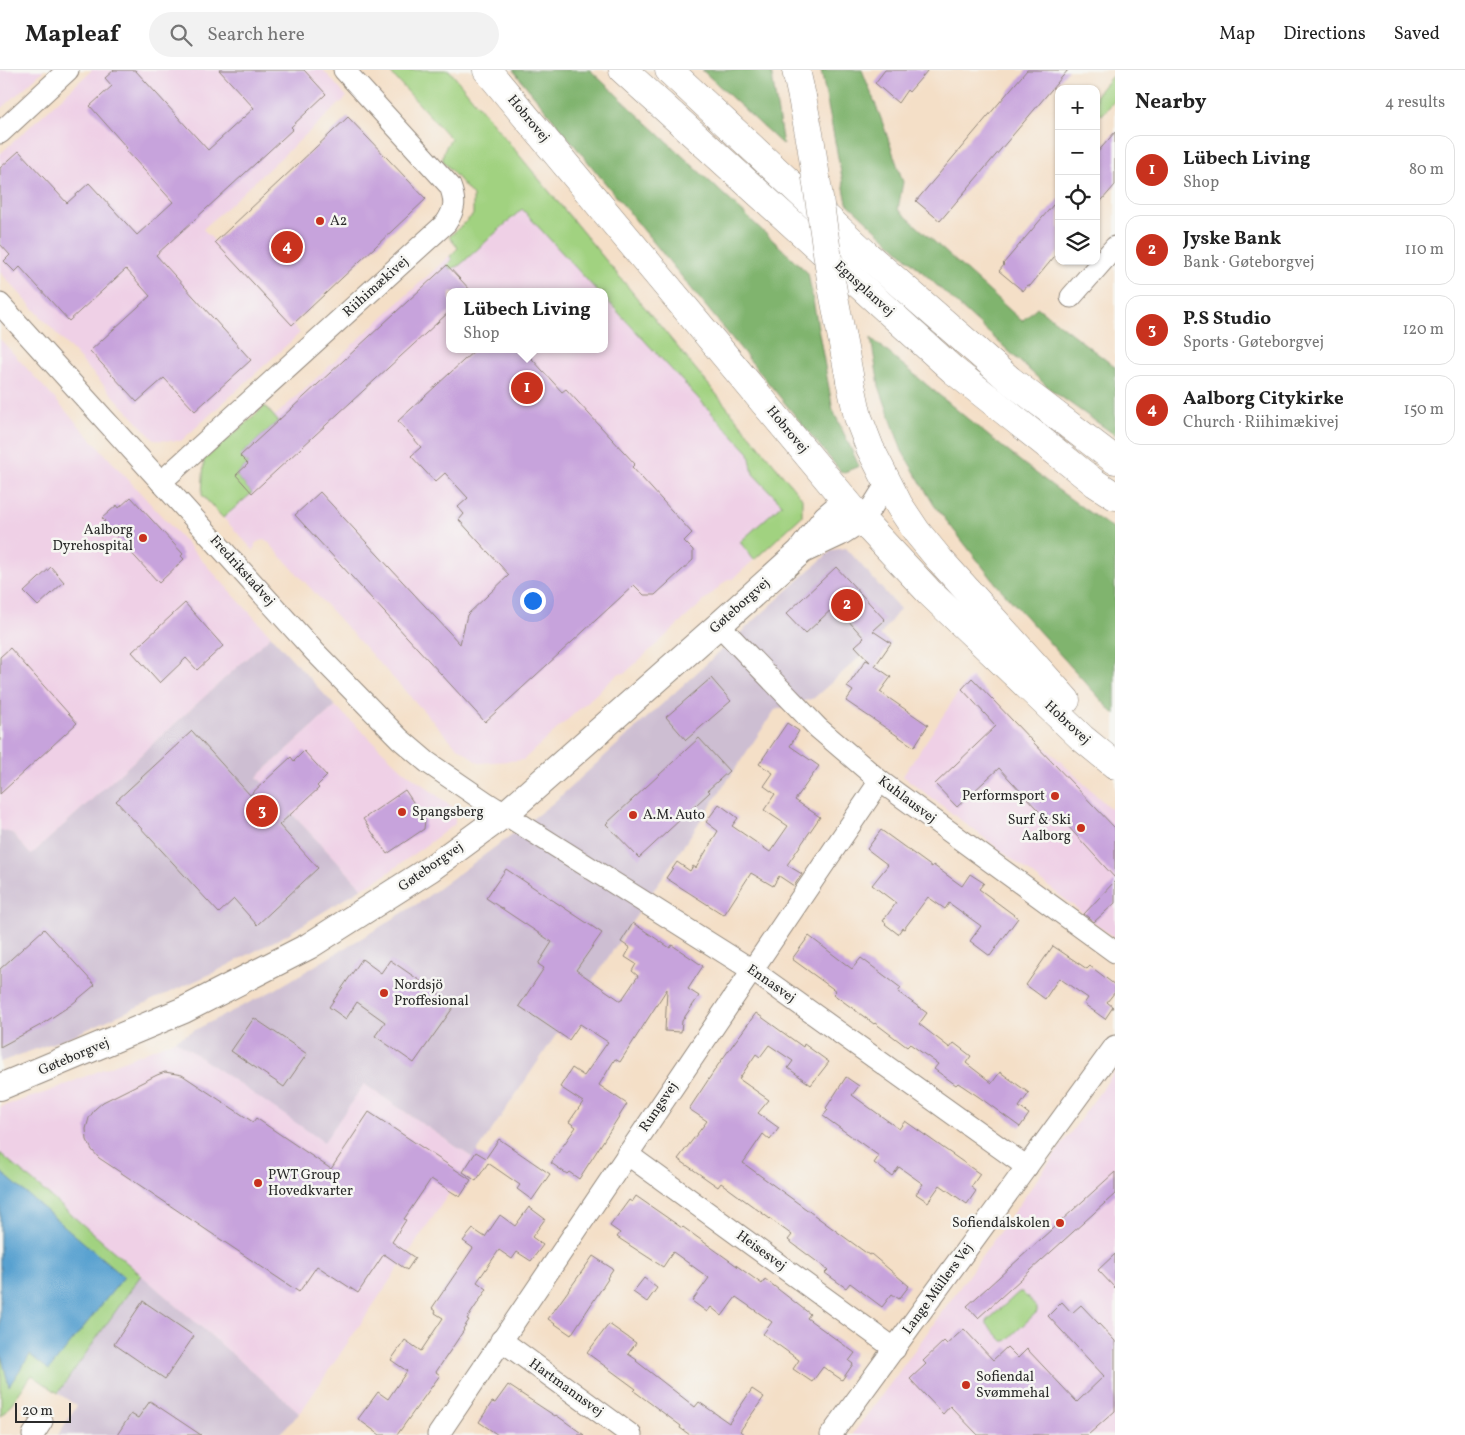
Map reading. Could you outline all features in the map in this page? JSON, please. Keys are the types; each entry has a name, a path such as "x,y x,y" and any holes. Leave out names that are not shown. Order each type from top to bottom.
{"main road":[{"name":"Hobrovej","path":"487,70 930,593 1082,738 1115,764"},
{"name":"Egnsplanvej","path":"623,70 953,370 1095,483 1115,496"},
{"name":"Egnsplanvej","path":"669,70 868,256 1010,380 1115,460"},
{"name":"Hobrovej","path":"796,70 811,144 830,277 850,380 858,417 870,448 887,483 917,532 1093,730 1115,759"},
{"path":"860,509 930,571 1093,730"}],"street":[{"path":"0,133 68,70"},
{"name":"Riihimækivej","path":"161,482 439,230 453,211 454,196 450,186 344,70"},
{"path":"1071,297 1115,248"},
{"name":"Fredrikstadvej","path":"0,304 315,652 400,739 427,762 505,814"},
{"path":"860,509 887,483"},
{"name":"Gøteborgvej","path":"0,1087 184,1010 309,946 430,869 505,814 800,552 826,518 860,509"},
{"name":"Kuhlausvej","path":"719,624 818,728 880,781 1115,952"},
{"name":"Rungsvej","path":"438,1435 880,781"},
{"name":"Ennasvej","path":"505,814 752,970 1028,1167"},
{"name":"Lange Müllers Vej","path":"831,1435 1115,1046"},
{"name":"Heisesvej","path":"627,1154 895,1348"},
{"name":"Hartmannsvej","path":"501,1340 631,1435"}],"shaded area":[{"path":"0,70 44,70 0,110"},
{"path":"92,70 323,70 347,97 203,229 300,333 181,441 154,440 0,272 0,154"},
{"path":"533,171 802,498 802,516 733,579 728,579 625,673 618,674 523,760 479,763 454,744 268,542 264,540 257,542 254,551 202,495 204,460 265,406 275,416 458,248 449,237 473,215 474,186"},
{"path":"0,339 271,636 31,855 12,833 0,830"},
{"path":"846,548 900,609 872,646 814,698 775,710 473,1158 364,1084 324,1142 175,1040 276,989 375,930 420,902 498,845 553,803 832,550"},
{"path":"271,636 335,706 257,777 362,888 286,935 215,972 72,1036 0,1062 0,830 12,833 31,855"},
{"path":"968,678 972,678 1115,813 1115,939 903,776"},
{"path":"335,706 403,770 455,809 455,824 385,875 362,888 257,777"},
{"path":"175,1040 324,1141 364,1084 473,1158 300,1413 0,1153 0,1107 47,1092"},
{"name":"Sofiendalskolen","path":"1115,1071 1115,1435 852,1435 896,1376"},
{"path":"141,1275 300,1413 278,1435 58,1435 77,1406 58,1393"}],"green space":[{"path":"388,70 449,70 802,498 802,516 754,560 740,542 782,504 753,474 749,453 608,301 608,288 594,288 522,209 460,265 451,269 447,265 452,260 450,256 458,248 449,237 473,215 473,196 443,161 444,152 451,139"},
{"path":"513,70 590,70 808,273 833,410 859,466 842,473"},
{"path":"702,70 771,70 783,145"},
{"path":"821,70 862,70 903,182 898,209 1022,321 1037,307 1115,367 1115,435 1050,389 847,203"},
{"path":"1112,76 1115,79 1115,100 1102,115 1100,114 1100,90"},
{"path":"871,338 1021,462 1115,530 1115,715 997,585 934,505 902,451 879,386"},
{"path":"265,406 278,421 240,456 248,464 236,475 252,493 223,518 202,495 204,460"},
{"path":"0,1153 141,1275 58,1393 32,1375 1,1416"},
{"path":"1019,1292 1022,1292 1037,1308 1037,1312 1006,1341 1003,1341 987,1324 987,1321"}],"water":[{"path":"0,1171 124,1277 49,1370 30,1355 9,1386 0,1351"}],"building":[{"path":"114,70 135,70 208,150 254,108 219,70 304,70 326,94 291,127 293,129 156,255 251,360 195,411 164,378 137,402 90,351 150,296 126,269 69,321 20,267 15,272 4,261 10,255 0,244 0,168 19,151 67,203 89,183 137,235 173,202 125,149 127,148 90,106 112,86 105,78"},
{"path":"885,70 928,70 909,92 907,90 898,103 875,83"},
{"path":"1027,70 1068,70 940,221 916,201"},
{"name":"A2","path":"348,117 426,199 292,325 215,242"},
{"path":"1115,132 1115,185 1100,202 1100,175 1100,149"},
{"path":"1055,203 1055,256 1030,286 1028,285 1023,291 999,271"},
{"path":"447,265 468,288 446,288 446,315 252,493 236,475 248,464 240,456"},
{"path":"472,353 527,353 562,392 566,389 635,464 632,467 692,533 684,541 693,550 693,560 655,595 644,595 634,585 485,722 295,515 320,492 460,644 467,615 509,575 459,520 464,514 458,507 468,498 445,473 435,482 411,456 421,447 398,421"},
{"name":"Aalborg Dyrehospital","path":"131,497 183,554 181,556 184,559 159,583 103,522 105,521 102,518 117,505 119,508"},
{"path":"51,567 64,582 38,606 24,592"},
{"path":"836,567 885,620 873,631 891,643 875,666 891,677 880,692 928,725 914,747 846,701 853,691 847,687 866,660 870,662 855,646 864,638 835,606 805,634 786,614"},
{"path":"185,603 223,646 197,670 186,658 160,683 132,652"},
{"path":"10,648 77,723 0,794 0,657"},
{"path":"711,678 731,701 686,740 666,717"},
{"path":"972,678 1115,828 1115,878 1056,813 1048,821 999,768 957,807 935,784 996,726 962,689"},
{"path":"787,723 799,731 790,746 819,766 795,800 820,817 787,865 802,874 794,886 779,876 773,886 751,873 724,915 666,878 677,862 690,871 693,866 696,868 718,831 706,822 719,804 738,818 732,826 770,852 788,826 764,810 775,794 764,786 773,773 759,764"},
{"path":"192,731 250,795 291,757 294,761 304,751 327,776 317,786 319,788 279,825 318,868 257,925 234,899 219,913 116,801"},
{"path":"699,738 729,771 708,790 710,792 639,858 606,824"},
{"path":"405,790 425,820 424,829 387,854 363,819"},
{"path":"881,830 962,886 970,874 984,883 979,889 1018,918 990,956 970,941 981,926 949,903 945,909 928,897 904,929 902,928 898,934 885,924 883,921 896,903 872,885 888,865 867,849"},
{"path":"506,869 602,933 576,970 621,1001 638,976 632,971 636,964 625,957 630,948 621,942 633,923 670,948 672,945 703,966 688,989 699,996 682,1021 681,1032 665,1031 667,989 620,1062 615,1059 599,1085 627,1104 579,1179 569,1172 567,1174 551,1163 576,1127 569,1122 583,1102 560,1087 572,1068 584,1076 608,1042 580,1024 569,1040 519,1006 544,968 538,964 552,942 486,898"},
{"path":"1115,881 1115,903 1094,922 1084,914"},
{"path":"44,929 95,985 71,1005 39,1026 0,1047 0,969"},
{"path":"809,936 852,969 861,958 901,988 898,992 927,1013 919,1024 950,1048 954,1043 971,1056 966,1063 992,1083 1000,1072 1029,1093 1019,1107 1029,1114 1020,1127 979,1097 958,1083 956,1085 934,1069 938,1064 910,1044 907,1047 874,1024 833,994 836,991 792,959"},
{"path":"1053,946 1087,969 1090,966 1115,985 1115,992 1107,1002 1113,1007 1105,1019 1084,1004 1088,998 1059,978 1045,999 1026,985"},
{"path":"362,959 381,973 390,960 455,1005 414,1063 375,1036 385,1022 357,1002 346,1019 329,1007"},
{"path":"756,1013 803,1047 804,1044 829,1062 811,1085 788,1068 793,1061 769,1045 760,1057 756,1054 739,1079 769,1100 758,1113 779,1128 770,1140 763,1134 743,1163 869,1255 871,1254 909,1286 899,1299 892,1294 882,1307 850,1283 846,1288 825,1273 828,1270 788,1240 792,1235 721,1183 718,1187 678,1159 707,1121 689,1109"},
{"path":"254,1018 307,1054 284,1087 231,1051"},
{"path":"165,1072 182,1075 253,1122 256,1118 331,1169 369,1112 471,1180 460,1197 431,1179 404,1219 406,1220 392,1242 415,1258 407,1270 384,1254 358,1293 317,1266 299,1292 99,1158 92,1150 87,1140 86,1129 89,1118 95,1109 103,1102"},
{"path":"846,1077 859,1086 852,1095 899,1129 905,1121 980,1174 971,1187 976,1191 967,1204 940,1185 928,1202 916,1194 923,1184 899,1167 892,1176 874,1163 879,1156 823,1116"},
{"path":"499,1139 550,1174 532,1200 517,1189 520,1185 488,1163 476,1181 463,1172 476,1152 486,1158"},
{"path":"1115,1172 1115,1194 978,1318 967,1306"},
{"path":"636,1196 762,1284 765,1279 810,1314 807,1318 855,1353 849,1361 853,1364 842,1380 823,1367 812,1382 793,1369 799,1360 763,1334 772,1322 736,1297 722,1316 711,1307 707,1312 692,1301 709,1278 673,1252 663,1267 617,1237 620,1233 610,1226 629,1200 632,1202"},
{"path":"529,1207 545,1219 532,1237 543,1245 531,1261 517,1252 512,1259 499,1250 477,1282 487,1289 467,1319 469,1320 464,1330 436,1372 440,1375 397,1435 380,1435 358,1419 378,1392 388,1399 407,1371 391,1360 405,1340 421,1351 443,1318 435,1313 436,1311 432,1308 473,1248 463,1241 473,1229 485,1237 500,1215 515,1226"},
{"path":"1115,1254 1115,1288 1098,1270"},
{"path":"593,1256 613,1269 571,1335 548,1319"},
{"path":"644,1278 657,1288 647,1302 633,1292"},
{"path":"143,1301 194,1336 165,1379 114,1344"},
{"path":"1062,1302 1072,1313 1081,1305 1115,1341 1115,1411 1088,1435 978,1435 950,1406 943,1414 910,1379 926,1364 923,1361 944,1341 947,1344 964,1329 993,1360 1007,1347 1018,1358 1027,1349 1077,1402 1104,1376 1048,1316"},
{"path":"609,1324 636,1343 628,1354 695,1407 699,1402 729,1423 752,1389 764,1397 740,1431 745,1435 690,1435 680,1428 681,1426 634,1391 636,1389 587,1353"},
{"path":"508,1385 584,1435 498,1435 479,1422 492,1402 495,1403"},
{"path":"150,1401 201,1435 117,1435 131,1414 138,1418"}],"place":[{"name":"A2","path":"320,221"},
{"name":"Aalborg Citykirke","path":"287,247"},
{"name":"Lübech Living","path":"527,388"},
{"name":"Aalborg Dyrehospital","path":"143,538"},
{"name":"Jyske Bank","path":"847,605"},
{"name":"Performsport","path":"1055,796"},
{"name":"P.S Studio","path":"262,811"},
{"name":"Spangsberg","path":"402,812"},
{"name":"A.M. Auto","path":"633,815"},
{"name":"Surf & Ski Aalborg","path":"1081,828"},
{"name":"Nordsjö Proffesional","path":"384,993"},
{"name":"PWT Group Hovedkvarter","path":"258,1183"},
{"name":"Sofiendalskolen","path":"1060,1223"},
{"name":"Sofiendal Svømmehal","path":"966,1385"}]}
